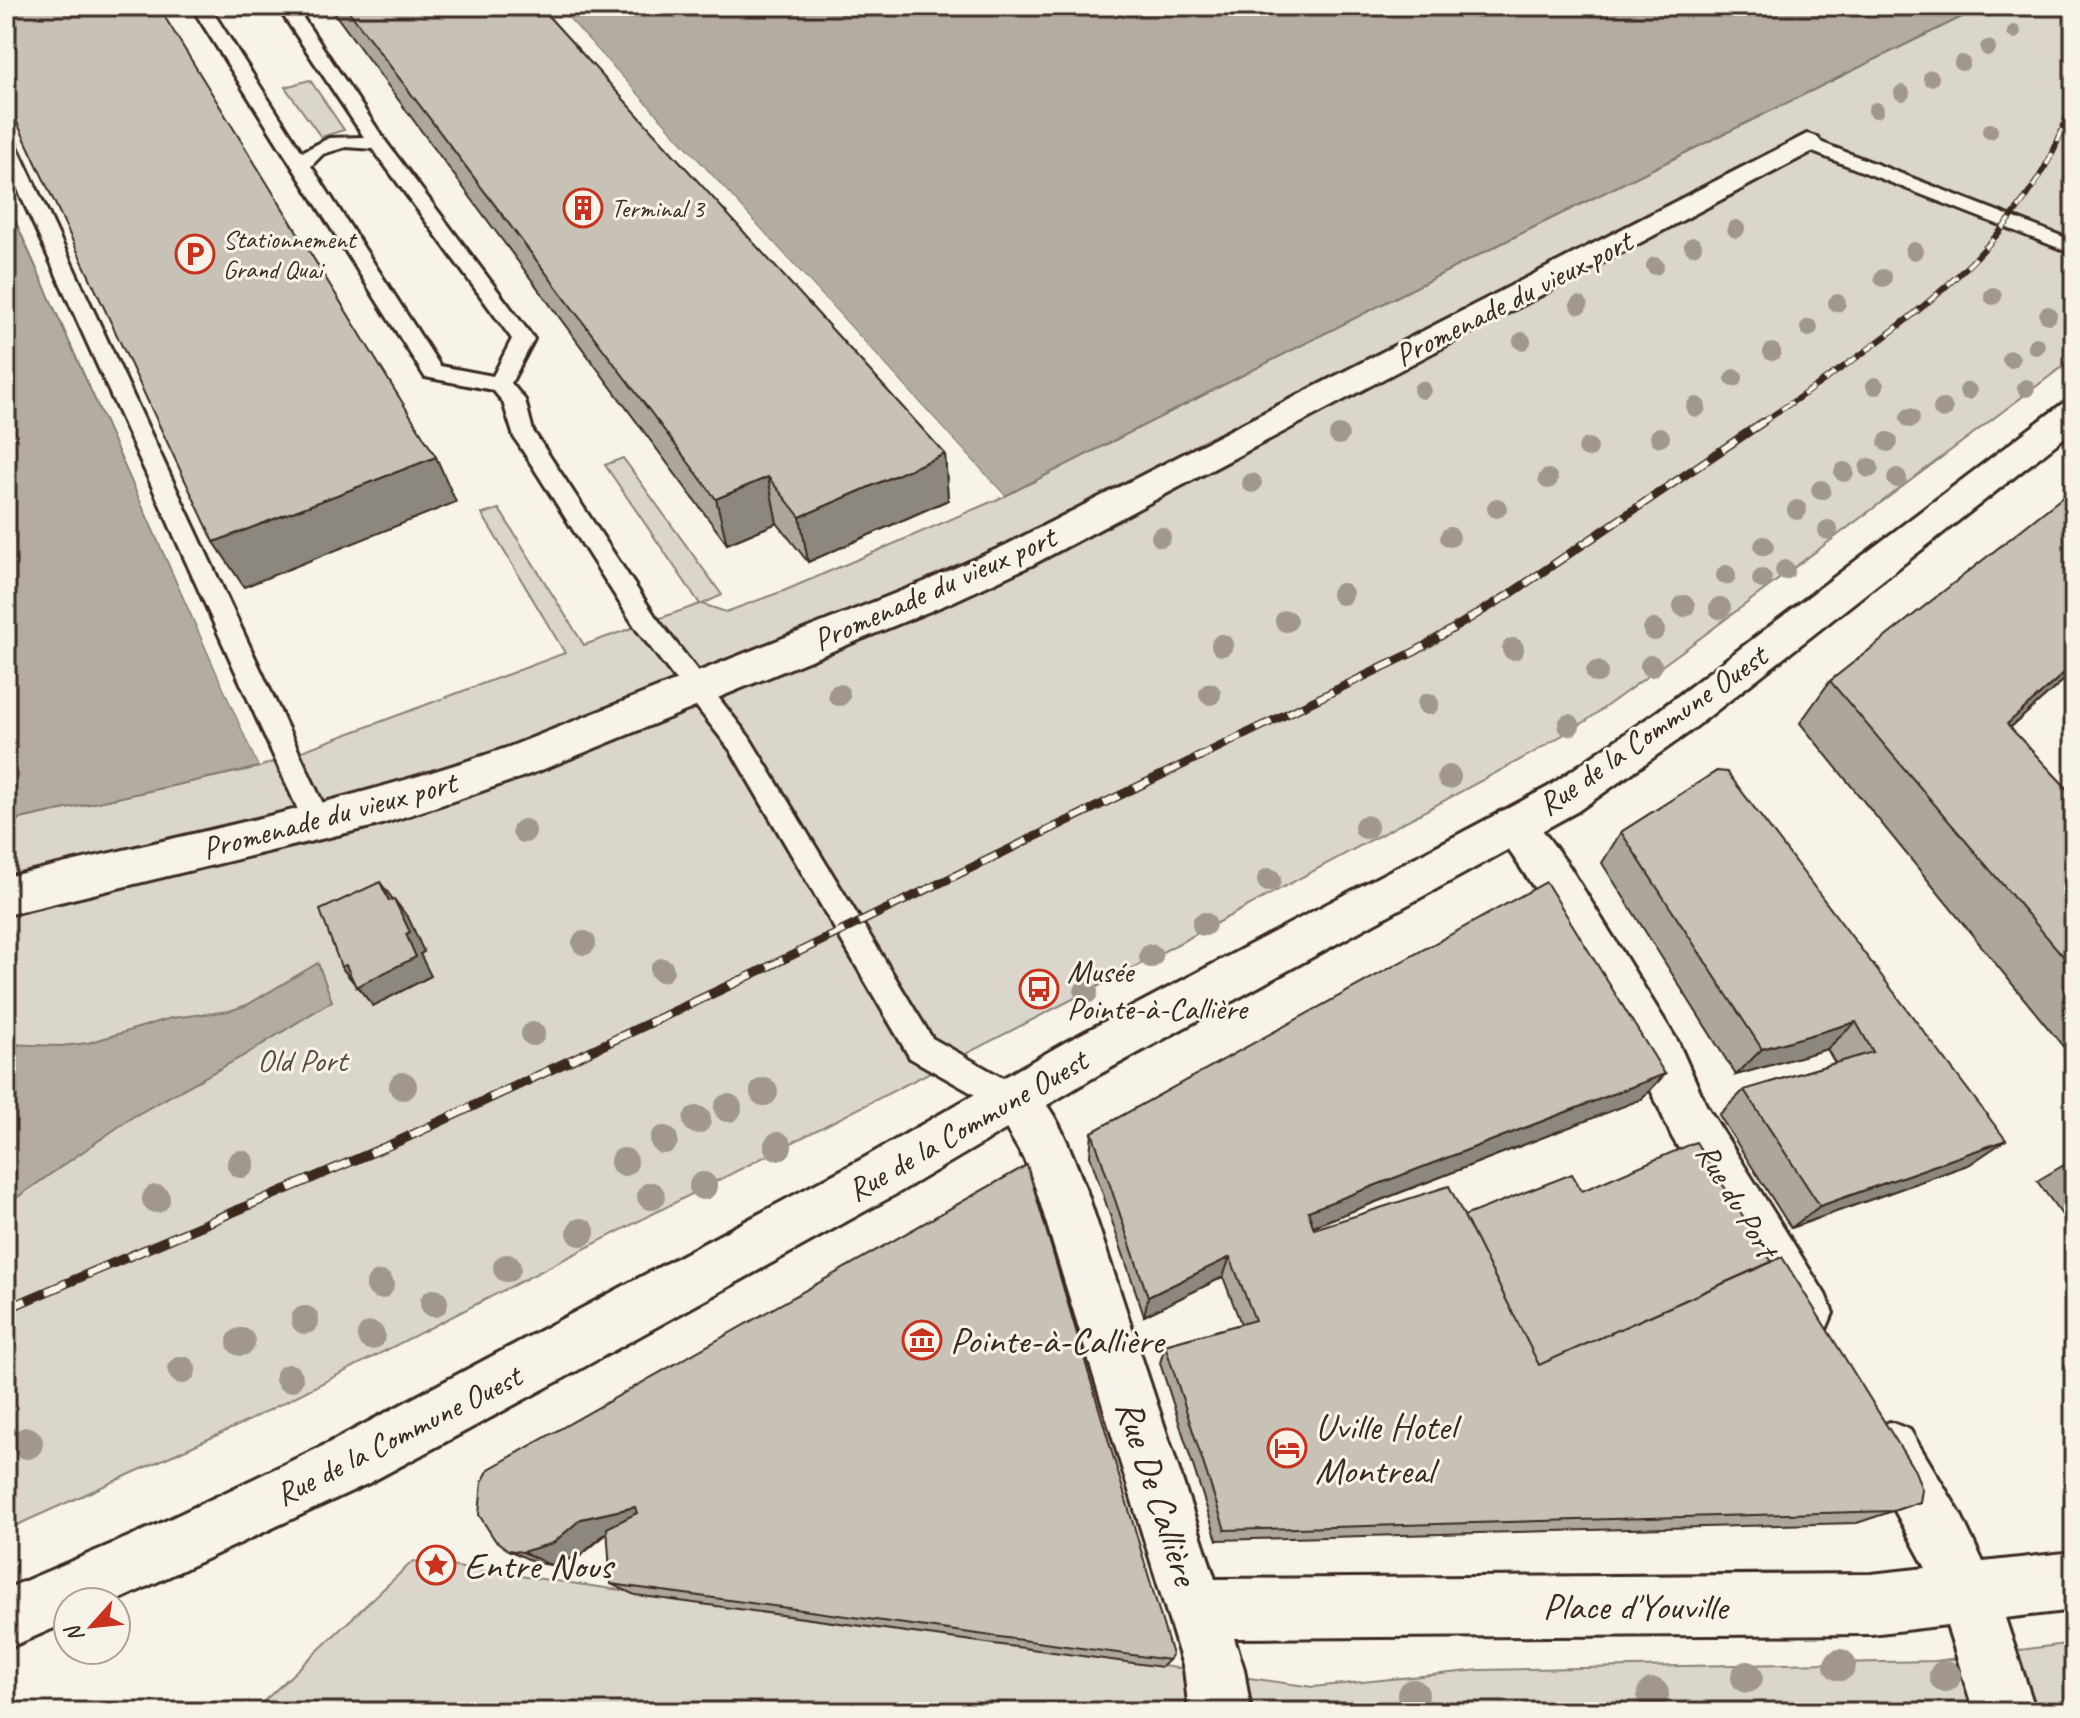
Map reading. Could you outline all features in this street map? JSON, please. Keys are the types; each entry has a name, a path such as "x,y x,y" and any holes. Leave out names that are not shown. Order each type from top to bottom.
{"street":[{"name":"Promenade du vieux port","path":"6,896 444,787 938,592 1019,555 1807,143"},
{"name":"Rue de la Commune Ouest","path":"6,1619 179,1544 349,1463 573,1344 1563,799 1661,730 2074,412"},
{"name":"Rue du Port","path":"1514,825 1553,879 1653,1045 1689,1121 1827,1348"},
{"name":"Rue De Callière","path":"1013,1100 1043,1145 1061,1189 1214,1669 1220,1712"},
{"path":"1868,1415 1941,1535 1967,1593 2005,1712"},
{"name":"Place d'Youville","path":"1195,1609 1871,1604 2074,1581"}],"lane":[{"path":"200,6 433,372 500,384 514,400 522,432 646,623 740,744 921,1048 1013,1100"},
{"path":"286,6 379,145 523,339 500,384"},
{"path":"301,166 309,153 333,142 360,141 379,145"},
{"path":"6,142 317,821"},
{"path":"1807,143 2071,243"}],"green space":[{"name":"Old Port","path":"1984,6 2074,6 2074,358 1703,636 1586,721 1531,754 1118,976 244,1423 6,1530 6,822 259,767 565,653 482,514 499,509 584,645 700,604 605,465 623,458 722,595 702,604 726,612 786,590 1005,496 1522,233"},
{"path":"310,80 344,130 321,137 285,87"},
{"path":"413,1561 1313,1687 1480,1670 1935,1661 2074,1643 2074,1712 262,1712 262,1703"}],"shaded area":[{"path":"557,6 1984,6 1522,233 1005,496"},
{"path":"6,200 259,767 6,822"},
{"path":"318,963 332,1001 245,1055 134,1116 6,1205 6,1044 60,1046 88,1043 171,1018 229,1011 247,1005"}],"pier":[{"path":"553,6 557,6 1005,496 1001,497"},
{"path":"6,196 10,198 262,766 259,767"}],"building":[{"name":"Stationnement Grand Quai","path":"6,6 158,6 436,457 214,542 6,99"},
{"name":"Terminal 3","path":"345,6 539,6 945,454 800,517 768,477 716,499"},
{"path":"2074,488 2074,664 2007,724 2074,796 2074,969 1830,681"},
{"path":"1717,771 1727,772 2006,1140 1820,1206 1744,1090 1873,1052 1856,1022 1762,1049 1621,832"},
{"path":"380,882 389,901 394,899 410,932 406,934 416,957 356,987 346,965 341,967 320,910"},
{"path":"1546,882 1665,1074 1308,1211 1314,1229 1449,1186 1539,1365 1782,1257 1915,1471 1922,1490 1920,1502 1893,1511 1225,1530 1165,1345 1255,1320 1230,1257 1148,1297 1092,1132"},
{"path":"1696,1142 1772,1262 1539,1365 1464,1216 1572,1174 1582,1191"},
{"name":"Pointe-à-Callière","path":"1027,1165 1172,1655 1169,1660 611,1584 607,1528 637,1513 635,1507 581,1519 553,1543 522,1552 508,1550 495,1540 479,1515 482,1482 489,1469"}],"railway":[{"path":"2070,6 2074,28"},
{"path":"1760,424 1903,322 1950,283 1992,240 2029,194 2056,144 2074,90"},
{"path":"737,982 1416,651 1510,594 1763,422"},
{"path":"6,1309 399,1141 741,980"}],"place":[{"name":"Terminal 3","path":"583,208"},
{"name":"Stationnement Grand Quai","path":"195,254"},
{"name":"Musée Pointe-à-Callière","path":"1039,989"},
{"name":"Pointe-à-Callière","path":"922,1340"},
{"name":"Uville Hotel Montreal","path":"1287,1448"},
{"name":"Entre Nous","path":"436,1565"}]}
